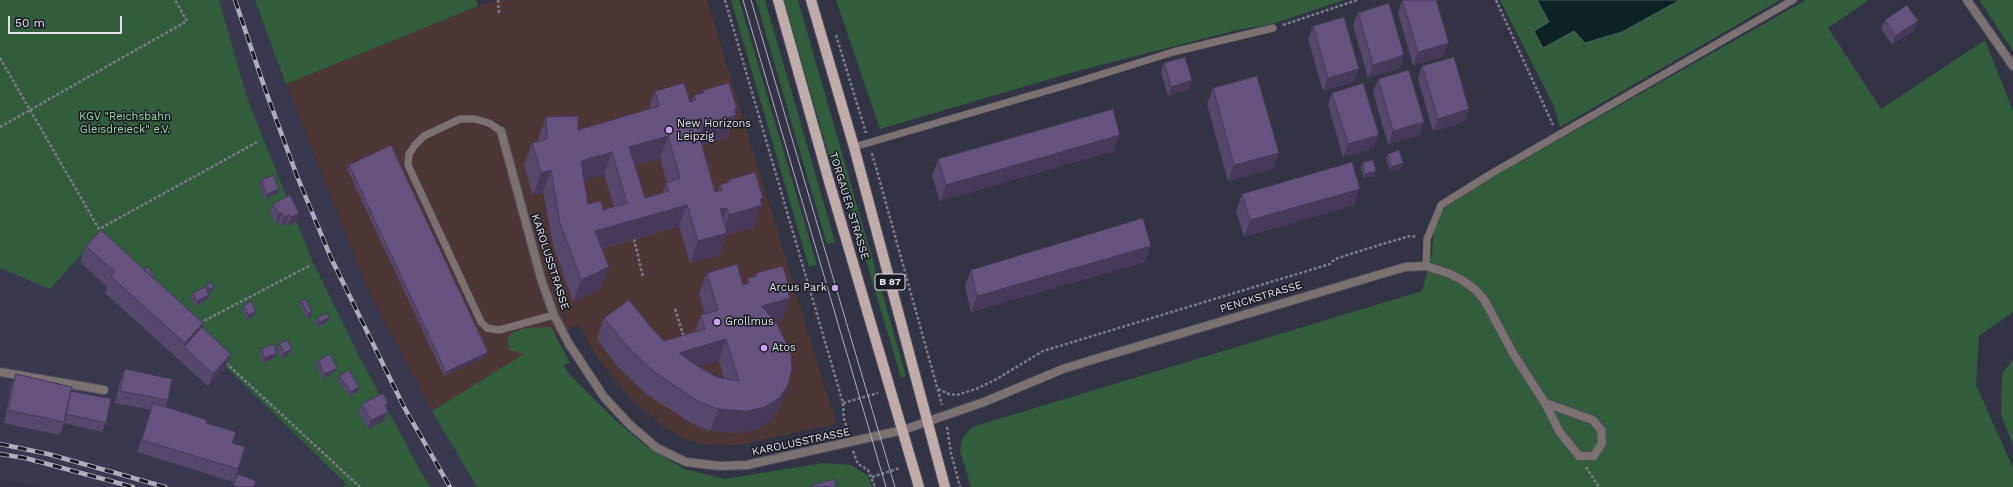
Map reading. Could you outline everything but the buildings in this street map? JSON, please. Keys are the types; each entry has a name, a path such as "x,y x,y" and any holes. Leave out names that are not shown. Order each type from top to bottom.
{"main road":[{"name":"TORGAUER STRASSE","path":"778,0 828,178 919,487"},
{"name":"TORGAUER STRASSE","path":"811,0 854,147 945,487"}],"street":[{"path":"1967,0 2013,66"},
{"name":"KAROLUSSTRASSE","path":"501,131 538,267 554,315 581,363 604,397 629,424 657,448 686,462 720,466 747,465 902,430 927,422"},
{"name":"PENCKSTRASSE","path":"927,422 984,402 1063,370 1095,359 1386,271 1405,267 1426,266 1448,273 1462,280 1476,290 1486,301 1514,355 1545,403 1559,431 1579,456"},
{"path":"0,372 104,390"},
{"path":"1545,403 1593,420 1601,430 1602,443 1594,456 1579,456"}],"lane":[{"path":"1426,266 1427,239 1441,205 1489,175 1793,0"},
{"path":"854,147 1173,52 1273,28"},
{"path":"501,131 489,123 475,119 460,119 424,136 409,154 408,164 481,322 488,328 499,330 554,315"}],"path":[{"path":"0,127 187,21 175,0"},
{"path":"498,0 499,13"},
{"path":"725,0 843,403 844,419 851,442 858,464 868,470 875,487"},
{"path":"1273,28 1357,0"},
{"path":"1496,0 1558,135"},
{"path":"834,30 869,143 938,389 945,415 950,453 960,487"},
{"path":"0,58 102,236"},
{"path":"99,229 259,141"},
{"path":"938,389 948,394 957,395 976,389 995,380 1043,351 1330,264 1335,259 1379,245 1410,236 1427,239"},
{"path":"634,239 643,277"},
{"path":"195,326 311,265"},
{"path":"675,309 684,338"},
{"path":"223,361 360,487"},
{"path":"1579,456 1599,487"}],"shaded area":[{"path":"219,0 255,0 314,156 368,291 432,411 477,487 431,487 421,472 360,358 312,260 248,101"},
{"name":"Arcus Park","path":"497,0 707,0 836,424 739,445 717,446 698,443 681,437 663,426 635,403 594,352 578,324 432,411 368,291 286,84 478,6"},
{"path":"1537,0 1680,0 1622,32 1585,43 1574,31 1543,48 1534,31 1549,22"},
{"path":"92,243 226,367 346,484 343,487 41,487 0,479 0,268 50,289"}],"green space":[{"name":"KGV \"Reichsbahn Gleisdreieck\" e.V.","path":"0,0 219,0 248,101 312,260 360,358 421,472 431,487 343,487 346,484 226,367 92,243 50,289 0,268"},
{"path":"255,0 476,0 478,6 286,84"},
{"path":"731,0 739,0 817,265 809,267"},
{"path":"756,0 765,0 835,242 827,244"},
{"path":"784,0 798,0 906,376 901,378 850,206 829,156"},
{"path":"836,0 1344,0 1272,24 1237,30 1074,72 880,129"},
{"path":"1500,0 1537,0 1549,22 1543,47 1574,31 1622,32 1680,0 1780,0 1560,127 1554,106"},
{"path":"1806,0 1869,0 1828,28 1881,109 1985,40 2013,111 2013,312 1979,336 1976,385 2013,468 2013,487 971,487 960,451 962,439 972,427 1422,291 1432,253 1434,228 1445,207 1491,178"},
{"path":"1979,0 2013,0 2013,51"},
{"path":"551,327 570,363 563,365 570,375 616,421 646,446 684,469 725,479 823,463 851,465 868,476 872,487 477,487 432,411 524,354 509,350 508,339 511,333 525,328"},
{"path":"2013,359 2013,445 2001,415 2002,374"}],"tram line":[{"path":"743,0 886,487"},
{"path":"751,0 895,487"}],"railway":[{"path":"235,0 265,89 297,176 331,258 404,407 450,487"},
{"path":"0,444 48,454 165,487"},
{"path":"0,454 25,458 133,487"}],"place":[{"name":"New Horizons Leipzig","path":"669,130"},
{"name":"Arcus Park","path":"835,288"},
{"name":"Grollmus","path":"717,322"},
{"name":"Atos","path":"764,348"}]}
